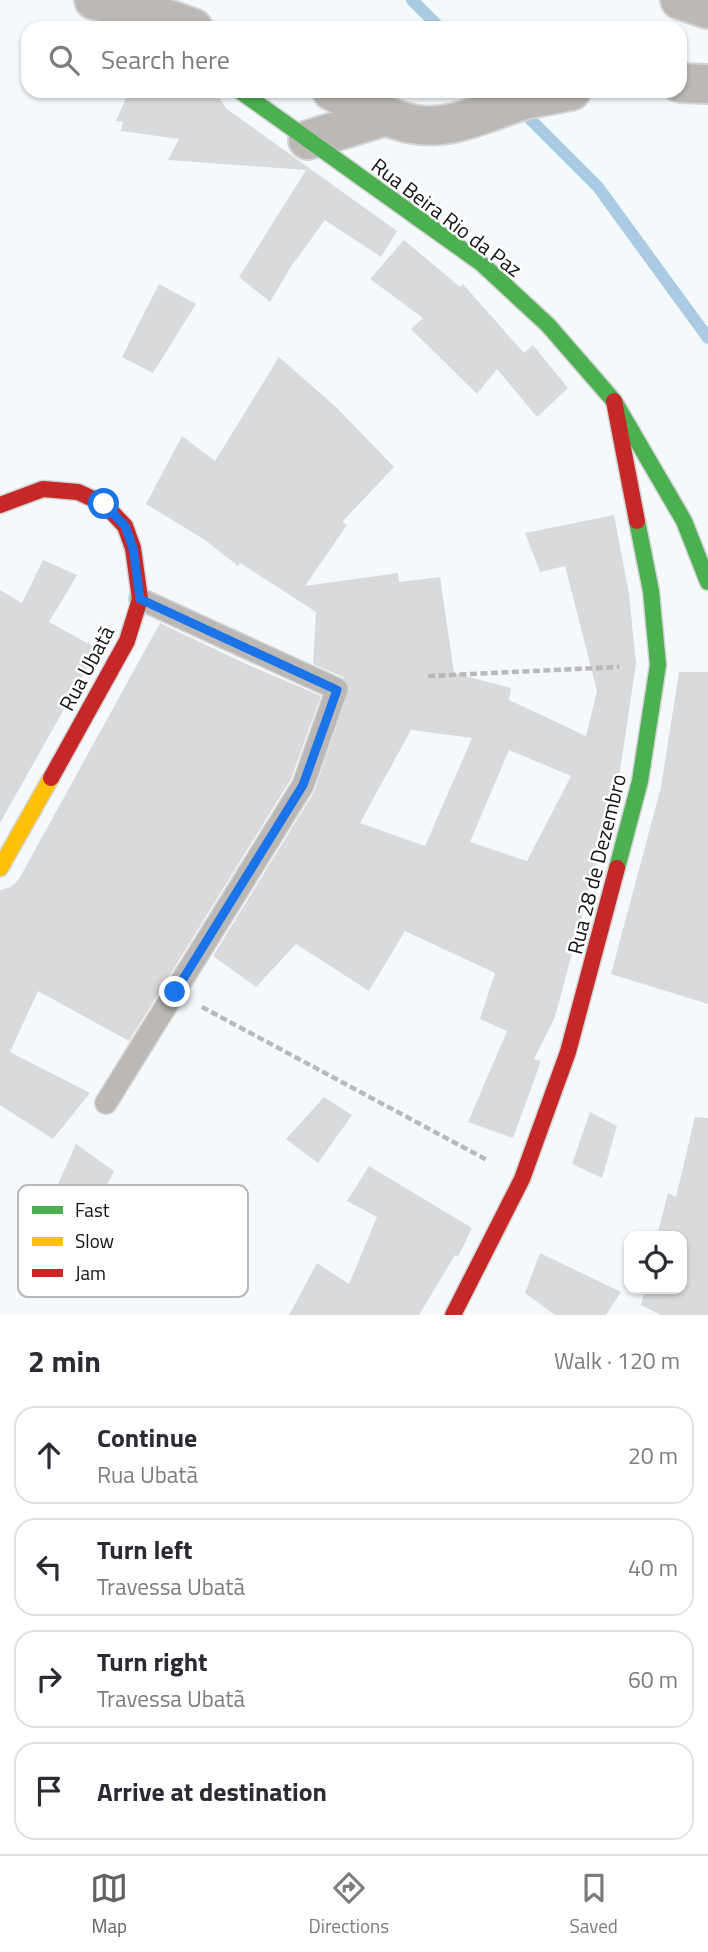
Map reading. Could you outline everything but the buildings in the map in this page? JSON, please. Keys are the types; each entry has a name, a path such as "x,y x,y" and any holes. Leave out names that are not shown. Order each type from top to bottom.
{"street":[{"path":"93,0 145,11 173,21"},
{"path":"680,0 708,9"},
{"path":"687,83 708,84"},
{"name":"Rua Beira Rio da Paz","path":"250,98 481,263 548,325 614,401 684,521 708,582"},
{"path":"347,98 386,116 414,124 435,125 458,122 534,98"},
{"path":"308,140 386,116"},
{"name":"Rua 28 de Dezembro","path":"453,1315 522,1179 568,1052 640,781 658,665 651,591 614,401"},
{"name":"Rua Ubatã","path":"0,505 43,489 78,492 104,504 125,526 133,548 140,599 127,641 0,868"}],"lane":[{"path":"106,1104 303,785 337,690 140,599"}],"path":[{"path":"428,676 658,665"},
{"path":"175,992 522,1179"}],"waterway":[{"path":"412,0 433,21"},
{"path":"520,109 598,187 708,338"}],"traffic: fast":[{"path":"250,98 481,263 548,325 614,401 684,521 708,582"},
{"path":"617,868 640,781 658,665 651,591 637,521"}],"traffic: slow":[{"path":"0,868 51,778"}],"traffic: jam":[{"path":"614,401 637,521"},
{"path":"0,505 43,489 78,492 104,504 125,526 133,548 140,599 127,641 51,778"},
{"path":"453,1315 522,1179 568,1052 617,868"}],"route":[{"path":"104,504 125,526 133,548 140,599 337,690 303,785 175,992"}]}
